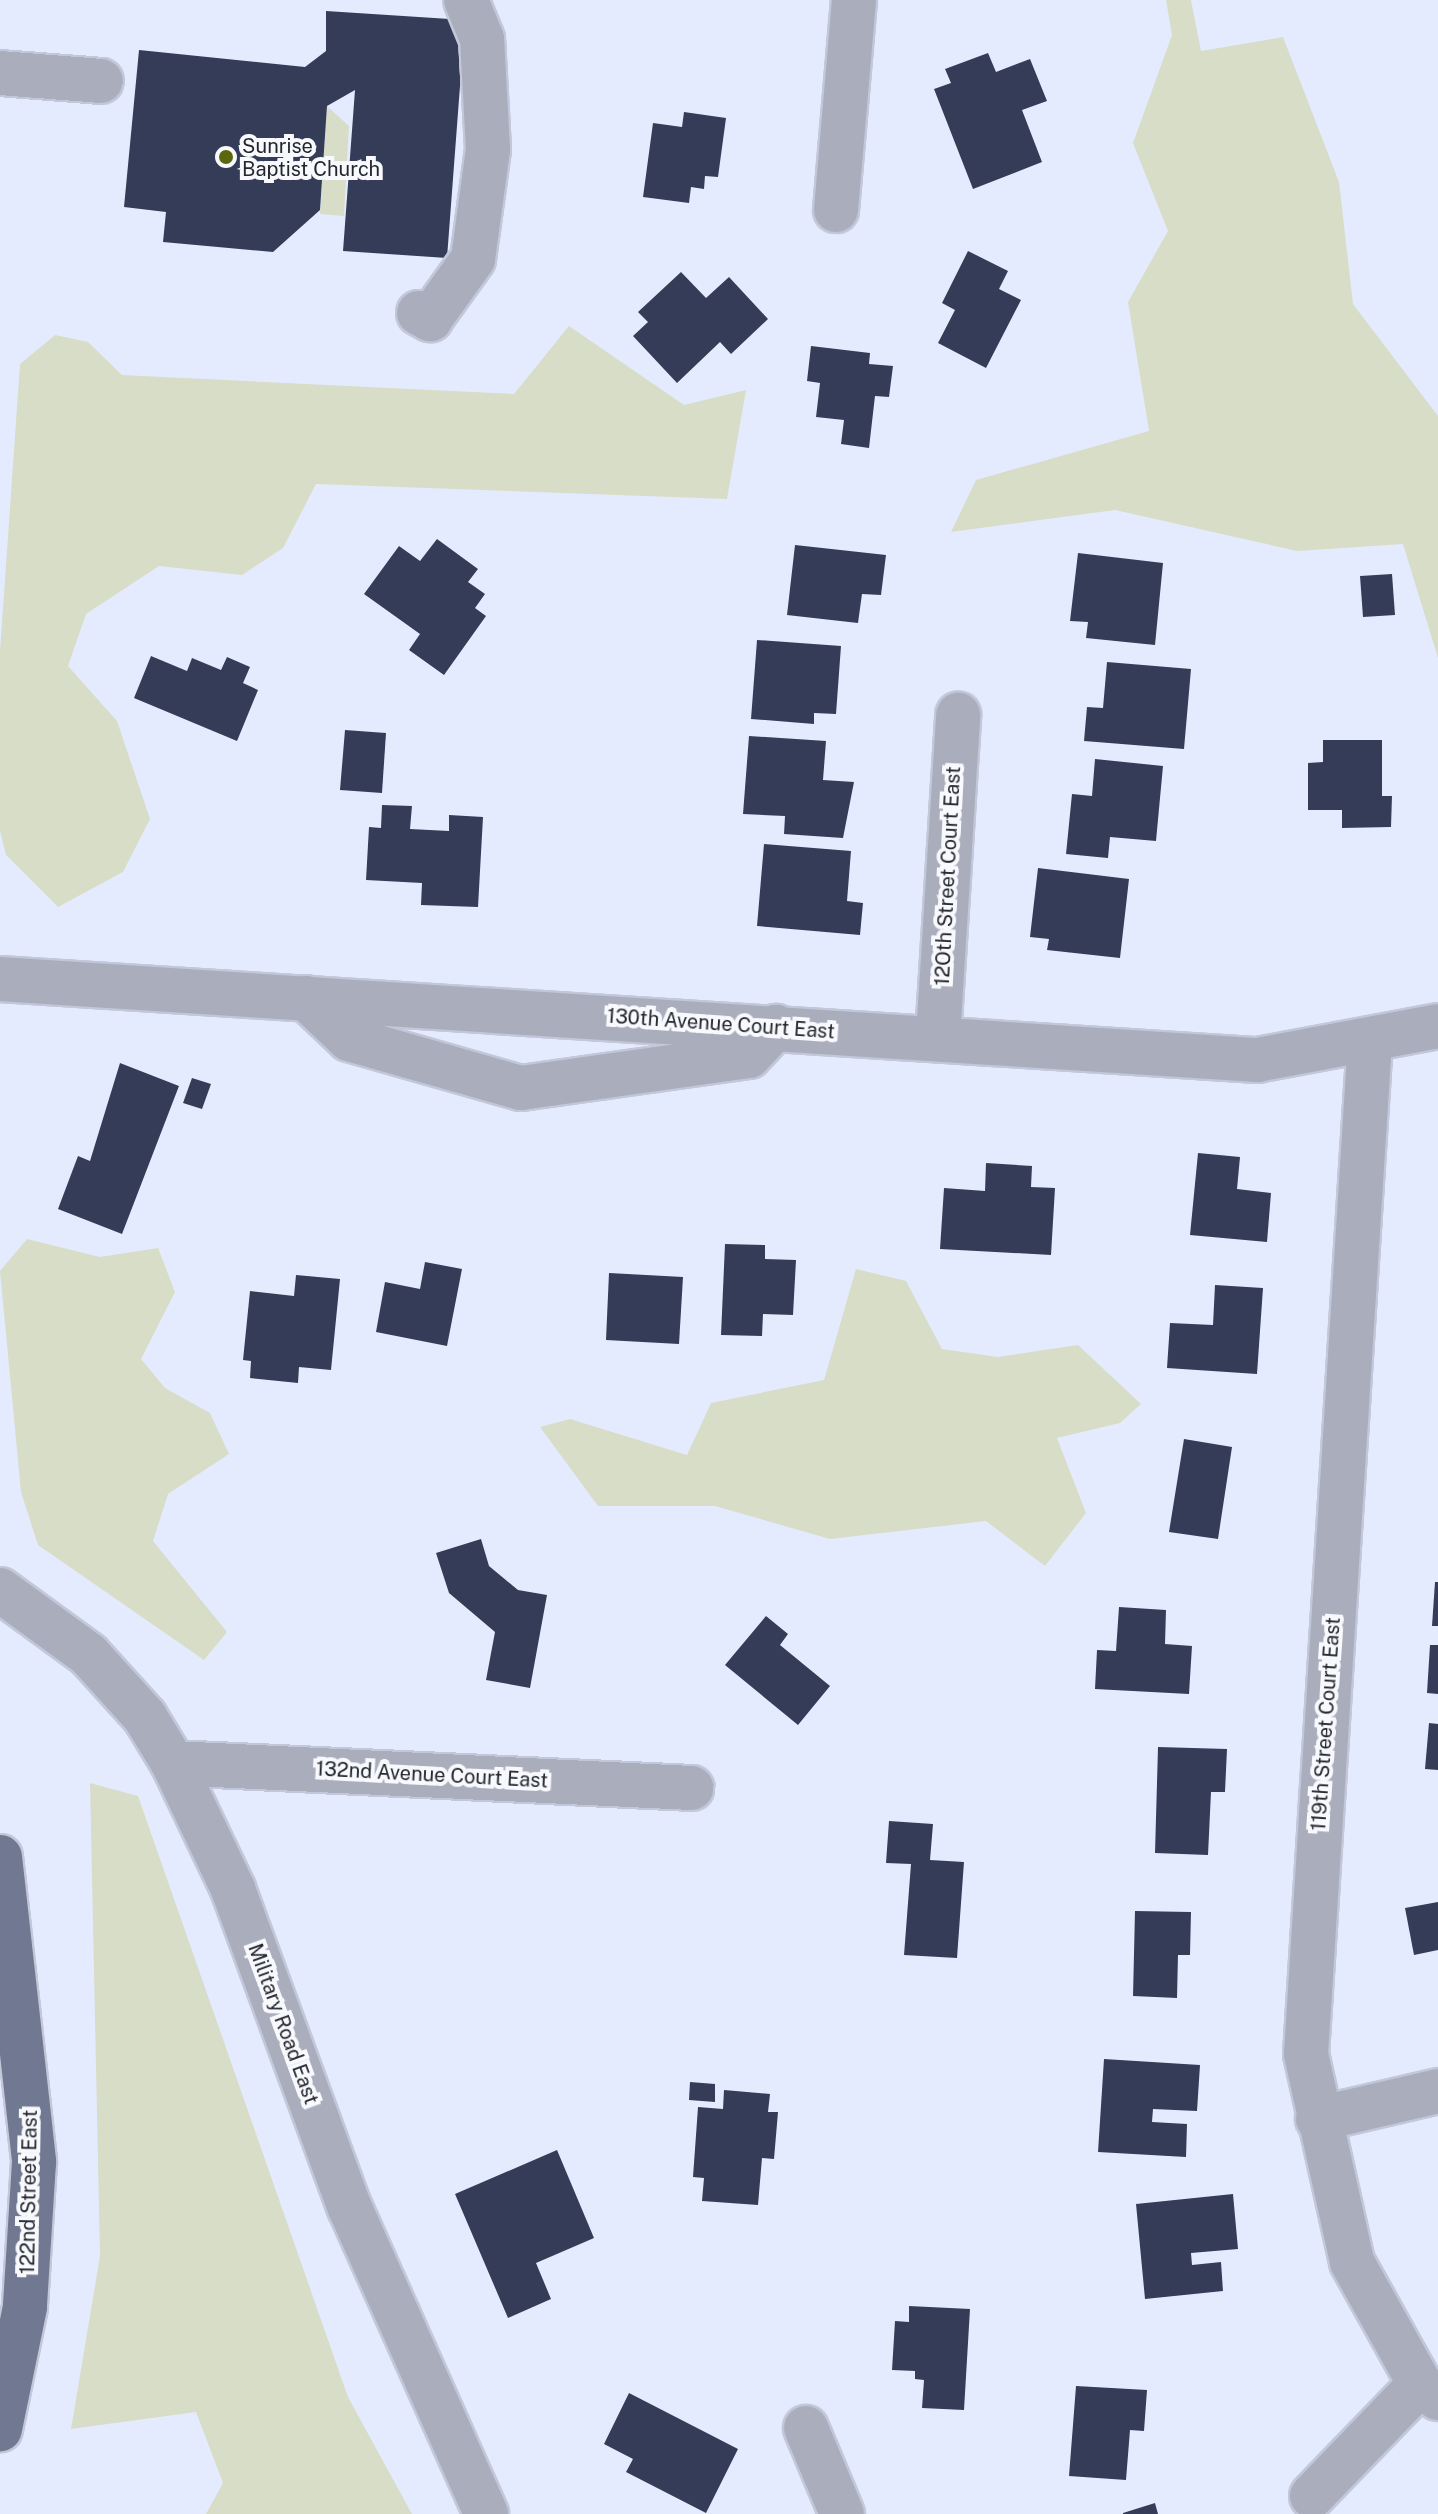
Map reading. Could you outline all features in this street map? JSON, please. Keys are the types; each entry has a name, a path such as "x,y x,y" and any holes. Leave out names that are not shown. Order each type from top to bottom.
{"main road":[{"name":"122nd Street East","path":"0,1857 34,2162 25,2307 3,2406"}],"street":[{"path":"419,313 430,319 473,259 488,149 482,39 466,0"},
{"path":"836,210 854,0"},
{"path":"0,73 101,81"},
{"name":"12Oth Street Court East","path":"938,1037 958,715"},
{"name":"130th Avenue Court East","path":"0,979 938,1037 1257,1060 1438,1026"},
{"path":"306,998 349,1039 521,1088 749,1056 776,1027"},
{"name":"119th Street Court East","path":"1370,1040 1306,2054 1352,2262 1429,2391"},
{"name":"Military Road East","path":"0,1590 89,1655 145,1717 173,1763 233,1889 350,2208 486,2514"},
{"name":"132nd Avenue Court East","path":"173,1763 691,1788"},
{"path":"1318,2119 1438,2091"},
{"path":"1312,2496 1429,2391"},
{"path":"806,2428 842,2514"}],"green space":[{"path":"1166,0 1191,0 1201,51 1283,37 1339,182 1353,304 1438,416 1438,658 1403,544 1297,551 1115,510 951,532 976,480 1149,431 1128,302 1168,231 1133,143 1172,35"},
{"path":"327,106 349,126 344,216 320,214"},
{"path":"569,326 684,405 746,390 727,499 316,484 283,548 242,575 159,566 86,614 68,666 117,721 150,819 123,872 58,907 6,855 0,831 0,651 20,364 55,335 88,342 122,375 514,394"},
{"path":"27,1239 100,1257 158,1248 175,1292 141,1359 165,1388 210,1413 229,1454 168,1494 153,1541 227,1632 204,1660 38,1545 21,1492 0,1271"},
{"path":"856,1269 906,1281 942,1349 998,1357 1078,1345 1141,1404 1120,1423 1057,1438 1086,1513 1045,1566 986,1521 830,1539 715,1506 598,1506 540,1427 570,1419 687,1455 711,1403 824,1380"},
{"path":"90,1783 138,1796 348,2397 412,2514 206,2514 223,2483 196,2412 71,2429 100,2256"}],"building":[{"name":"Sunrise Baptist Church","path":"326,11 465,20 447,258 343,251 355,90 327,106 320,210 273,252 163,242 166,212 124,207 139,50 305,67 326,51"},
{"path":"988,53 996,72 1030,59 1047,101 1022,110 1042,162 973,189 934,89 951,83 945,69"},
{"path":"684,112 726,118 718,177 705,176 704,189 691,187 689,203 643,197 653,123 682,127"},
{"path":"968,251 1008,271 999,289 1021,300 986,368 938,343 955,310 942,303"},
{"path":"681,272 706,298 729,277 768,319 731,354 720,342 677,383 633,336 648,322 638,312"},
{"path":"811,346 870,353 869,364 893,366 889,397 875,396 869,448 841,444 844,420 816,417 820,383 807,381"},
{"path":"437,539 478,569 468,582 485,594 475,608 486,616 444,675 409,650 420,634 364,594 399,546 420,561"},
{"path":"795,545 886,555 881,595 862,594 858,623 787,615"},
{"path":"1078,553 1163,563 1155,645 1086,638 1088,622 1070,621"},
{"path":"1392,574 1395,615 1363,617 1360,576"},
{"path":"757,640 841,646 836,714 814,713 814,724 751,719"},
{"path":"151,656 187,671 192,658 221,670 227,657 250,667 243,683 258,690 237,741 134,698"},
{"path":"1107,662 1191,669 1184,749 1084,741 1087,707 1103,708"},
{"path":"345,730 386,733 382,793 340,790"},
{"path":"749,736 826,741 823,780 854,782 843,838 784,834 785,816 743,814"},
{"path":"1323,740 1382,740 1382,796 1392,796 1391,827 1342,828 1342,810 1308,810 1308,763 1323,762"},
{"path":"1095,759 1163,766 1156,841 1110,837 1108,858 1066,854 1072,794 1092,796"},
{"path":"382,805 412,806 410,829 449,831 449,815 483,817 478,907 421,905 422,883 366,880 369,827 381,828"},
{"path":"764,844 851,851 847,901 863,903 860,935 757,926"},
{"path":"1038,868 1129,879 1120,958 1047,950 1049,939 1030,937"},
{"path":"120,1063 179,1086 122,1234 58,1209 78,1156 90,1161"},
{"path":"192,1078 211,1084 202,1109 183,1103"},
{"path":"1198,1153 1240,1157 1237,1189 1271,1193 1267,1242 1190,1235"},
{"path":"986,1163 1032,1166 1031,1187 1055,1188 1051,1255 940,1249 944,1188 985,1191"},
{"path":"725,1244 765,1245 765,1259 796,1260 793,1315 763,1314 762,1336 721,1335"},
{"path":"425,1262 462,1269 447,1346 376,1332 385,1282 420,1289"},
{"path":"609,1273 683,1277 679,1344 606,1340"},
{"path":"296,1275 340,1279 331,1370 299,1367 298,1383 250,1378 251,1361 243,1360 250,1291 294,1296"},
{"path":"1215,1285 1263,1288 1257,1374 1167,1368 1170,1323 1213,1325"},
{"path":"1184,1439 1232,1447 1218,1539 1169,1532"},
{"path":"481,1539 489,1566 518,1590 547,1595 530,1688 486,1680 495,1632 449,1593 436,1553"},
{"path":"1435,1582 1438,1582 1438,1626 1432,1626"},
{"path":"1119,1607 1166,1610 1165,1644 1192,1646 1189,1694 1095,1689 1097,1650 1116,1651"},
{"path":"766,1616 788,1634 780,1645 830,1686 798,1725 725,1665"},
{"path":"1430,1645 1438,1645 1438,1694 1427,1693"},
{"path":"1429,1723 1438,1724 1438,1770 1425,1769"},
{"path":"1158,1747 1227,1749 1225,1792 1211,1792 1208,1855 1155,1853"},
{"path":"889,1821 933,1824 930,1860 964,1862 957,1958 904,1955 911,1864 886,1863"},
{"path":"1438,1902 1438,1950 1414,1955 1405,1908"},
{"path":"1135,1911 1191,1912 1190,1955 1178,1955 1177,1998 1133,1996"},
{"path":"1104,2059 1200,2065 1197,2111 1153,2109 1152,2122 1187,2124 1186,2157 1098,2152"},
{"path":"690,2082 715,2084 715,2102 689,2100"},
{"path":"724,2090 770,2094 768,2112 778,2112 774,2159 762,2158 758,2205 702,2201 704,2178 693,2177 698,2107 723,2109"},
{"path":"557,2150 594,2238 536,2263 551,2299 508,2318 455,2194"},
{"path":"1233,2194 1238,2249 1191,2253 1192,2265 1221,2262 1223,2291 1145,2299 1136,2204"},
{"path":"909,2306 970,2309 964,2410 922,2408 924,2380 915,2379 915,2371 892,2370 895,2321 909,2322"},
{"path":"1076,2386 1147,2390 1144,2431 1130,2430 1126,2480 1069,2476"},
{"path":"629,2393 738,2449 706,2513 626,2472 633,2459 604,2444"},
{"path":"1155,2503 1158,2514 1123,2514 1123,2513"}],"place":[{"name":"Sunrise Baptist Church","path":"226,157"}]}
